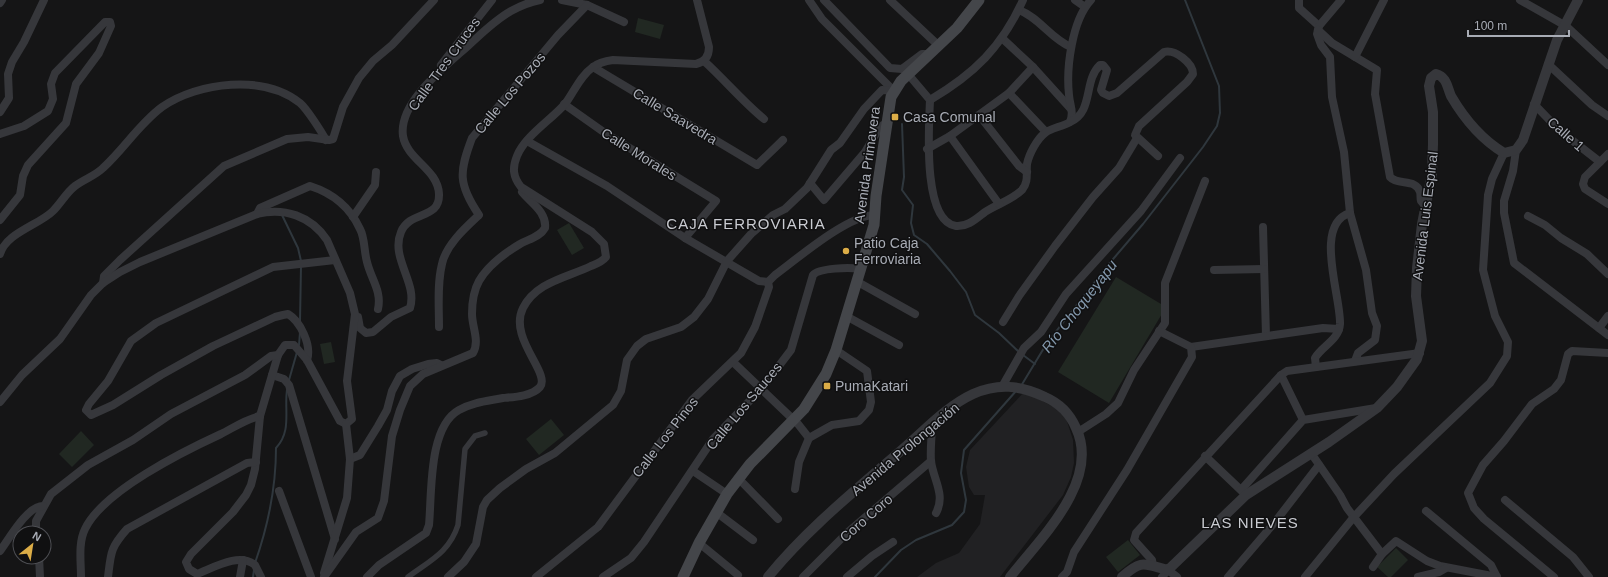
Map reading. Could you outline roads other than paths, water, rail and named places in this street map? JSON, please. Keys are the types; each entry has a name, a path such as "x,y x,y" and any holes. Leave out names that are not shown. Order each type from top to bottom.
{"main road":[{"name":"Avenida Primavera","path":"683,577 716,512 738,478 794,421 820,385 836,350 874,225 876,196 891,97 908,74 935,50 967,17 979,0"}],"street":[{"path":"0,112 9,98 8,74 12,62 24,42 44,0"},
{"path":"103,283 104,276 120,260 224,166 288,139 308,136 331,140 334,137 346,102 366,69 392,45 434,0"},
{"name":"Calle Tres Cruces","path":"355,314 358,315 360,328 366,334 373,332 391,317 410,308 412,298 399,255 399,238 402,230 411,219 436,208 439,203 439,192 431,174 409,152 404,137 404,124 414,101 438,73 441,65 492,0"},
{"path":"438,73 495,22 511,12 540,0"},
{"path":"562,0 587,5 624,22"},
{"path":"324,577 356,532 378,518 384,500 392,436 400,410 410,386 416,380 441,365 471,354 474,351 476,344 472,315 474,297 478,282 486,270 519,245 540,235 545,228 540,212 523,193 521,187 515,179 514,171 518,155 527,141 564,104 593,67 613,60 696,64 704,61 709,47 697,0"},
{"path":"809,0 822,19 894,91"},
{"path":"825,0 890,68 896,70 902,69 922,54 935,50 890,0"},
{"path":"930,100 982,63 1003,39 1023,0"},
{"path":"1075,0 1085,7"},
{"path":"1070,122 1073,111 1069,96 1071,46 1085,7 1092,0"},
{"path":"1299,0 1299,8 1332,43 1377,70 1375,94 1390,177 1396,182 1411,183 1415,185 1420,191 1422,203 1426,207"},
{"path":"1341,0 1319,28 1319,40 1330,57 1332,98 1346,165 1350,213 1364,263 1372,313 1378,333 1375,340 1358,353 1355,362"},
{"path":"1355,57 1384,0"},
{"path":"1520,0 1566,26 1608,65"},
{"path":"1578,0 1566,26 1557,40 1523,140 1516,150 1513,171 1504,201 1504,213 1514,263 1608,335"},
{"name":"Calle Los Pozos","path":"439,327 439,282 442,263 461,231 479,215 467,198 463,186 462,176 467,151 472,138 535,62 587,5"},
{"path":"1019,10 1034,17 1062,43 1071,46"},
{"path":"0,134 18,129 48,111 52,103 52,84 55,73 95,30 105,22 110,22 111,26 99,53 76,84 70,115 66,123 28,165 23,176 20,194 0,220"},
{"path":"1003,39 1033,67 1073,111"},
{"path":"908,74 930,100 927,149 930,175 940,215 944,220 957,226 971,223 1021,190 1026,182 1027,164 1030,154 1046,132 1079,118 1084,112 1091,83 1100,65 1103,65 1107,70 1101,90 1109,96 1117,93 1164,52 1172,53 1186,61 1192,68 1193,74 1187,82 1139,126 1135,135 1158,156"},
{"path":"704,61 734,89 742,101 764,119"},
{"path":"1548,64 1592,104 1608,116"},
{"name":"Calle Saavedra","path":"593,67 757,165 783,140"},
{"path":"927,149 950,136 1008,93 1033,67"},
{"name":"Avenida Luis Espinal","path":"1420,353 1422,341 1416,296 1422,224 1432,174 1433,112 1429,86 1434,75 1440,75 1445,81 1458,106 1480,136 1504,153"},
{"path":"0,254 8,240 50,214 71,189 102,169 130,138 161,108 173,101 194,93 237,84 260,86 278,91 303,106 326,140"},
{"path":"448,577 464,562 476,544 483,507 487,500 500,488 526,469 555,453 613,405 621,391 624,368 632,352 646,339 671,331 688,323 708,299 727,262 751,234 773,215 784,209 810,183 831,150 840,143 864,109 882,90 894,91"},
{"path":"1008,93 1046,132"},
{"name":"Calle Morales","path":"564,104 605,133 716,201 685,238"},
{"name":"Calle 1","path":"1534,104 1559,130 1600,162"},
{"path":"979,115 1019,166 1027,172"},
{"path":"810,183 824,200 862,156 880,127 888,122"},
{"path":"950,136 999,204"},
{"path":"1003,322 1018,296 1093,197 1119,168 1137,138"},
{"path":"527,141 607,186 685,238 759,281 768,282 774,275 827,237 859,218 875,215"},
{"path":"1305,577 1354,518 1394,474 1490,383 1507,356 1508,342 1495,316 1483,270 1488,195 1492,179 1504,153 1516,150"},
{"path":"1608,154 1585,177 1583,184 1586,189 1608,204"},
{"path":"1007,386 1024,348 1041,332 1066,294 1141,211 1180,158"},
{"path":"353,217 375,185 376,172"},
{"path":"1078,432 1106,414 1118,403 1134,370 1164,323 1165,283 1205,181"},
{"path":"257,214 260,208 310,186 326,191 336,198 353,217 361,230 367,263 381,298 378,309"},
{"path":"367,577 379,565 426,533 429,526 433,469 437,445 440,432 451,416 470,405 525,395 539,388 542,383 543,380 538,368 526,348 520,333 519,320 532,294 548,284 598,263 606,257 604,244 592,232 521,187"},
{"path":"0,402 22,375 60,339 91,295 103,283 140,262 257,214 276,211 285,212 302,218 322,232 350,293 355,314 347,382 353,416 351,421 346,424"},
{"path":"1316,367 1315,358 1333,340 1339,329 1340,324 1332,265 1331,235 1336,222 1340,217 1350,213"},
{"path":"1528,216 1545,225 1560,238 1587,254 1608,274"},
{"path":"1263,227 1266,336"},
{"path":"307,360 307,348 297,321 288,314 284,314 240,332 184,361 113,405 92,414 89,414 86,410 89,404 108,381 131,341 156,323 273,267 335,260"},
{"name":"Calle Los Sauces","path":"603,577 631,558 644,542 693,471 713,438 762,388 791,350 813,275 818,271 853,268 860,269"},
{"path":"1214,270 1264,270"},
{"path":"856,281 915,314"},
{"name":"Calle Los Pinos","path":"536,577 598,527 692,400 734,362 756,327 769,287 768,282"},
{"path":"846,316 899,345"},
{"path":"1599,328 1608,316"},
{"path":"1159,331 1191,347 1323,328 1339,329"},
{"path":"261,577 255,565 243,560 235,560 196,576 189,569 186,562 191,554 240,504 251,485 256,462 260,416 278,355 282,347 289,344 294,345 307,360 340,421 346,424"},
{"path":"1062,577 1067,572 1074,552 1156,422 1192,357 1191,347"},
{"path":"795,489 799,462 809,438 832,425 859,421 869,410 871,402 867,371 836,350"},
{"path":"1554,577 1484,519 1470,503 1468,493 1483,465 1504,441 1532,404 1554,389 1561,380 1568,354 1572,351 1608,354"},
{"path":"1153,566 1152,560 1136,542 1134,537 1205,456 1281,375 1287,371 1420,353"},
{"path":"1243,492 1311,453 1377,408 1397,387 1420,353"},
{"path":"36,525 36,521 43,506 51,494 88,465 133,440 171,414 245,375 271,356 278,355"},
{"path":"734,362 762,388 809,438"},
{"path":"350,459 360,455 378,426 387,410 392,392 400,376 412,369 428,364 437,363 441,365"},
{"path":"272,375 284,379 289,385 335,539"},
{"path":"1281,375 1303,420"},
{"name":"Avenida Prolongación","path":"768,577 783,559 849,495 932,423 971,395 1007,386 1027,389 1047,398 1063,408 1073,420 1078,432 1082,449 1081,468 1073,493 1064,508 1010,577"},
{"path":"1165,574 1243,492 1303,420 1377,408"},
{"path":"81,577 83,535 85,528 101,507 131,484 176,455 260,416"},
{"path":"932,423 931,461 940,498 940,505 936,513"},
{"path":"324,577 327,560 347,498 350,459 346,424"},
{"path":"408,577 441,553 454,537 458,525 465,449 475,436 485,433"},
{"path":"1311,453 1354,518 1382,554"},
{"path":"1205,456 1243,492"},
{"name":"Coro Coro","path":"803,577 848,532 931,461"},
{"path":"108,577 111,551 115,542 127,529 248,463 256,462"},
{"path":"1228,577 1275,522 1319,465"},
{"path":"693,471 727,494"},
{"path":"738,478 778,519"},
{"path":"279,491 311,577"},
{"path":"1505,500 1572,557 1586,575"},
{"path":"0,551 26,515 37,507 43,506"},
{"path":"716,512 753,540"},
{"path":"1426,512 1491,565 1497,577"},
{"path":"1373,567 1382,554 1396,541 1427,561 1446,568 1497,577"},
{"path":"847,577 872,556 893,542"},
{"path":"699,543 738,575"},
{"path":"240,577 243,560"},
{"path":"39,565 40,577"},
{"path":"1122,577 1138,565 1153,566 1165,574 1177,577"},
{"path":"1418,577 1439,572 1446,568"}],"waterway":[{"name":"Río Choqueyapu","path":"1021,386 1047,343 1108,265 1143,224 1203,147 1217,126 1220,113 1219,86 1185,0"},
{"path":"902,124 904,177 902,190 913,205 911,223 914,235 927,244 950,271 966,292 975,315 999,333 1019,352"},
{"path":"282,215 298,248 301,261"},
{"path":"300,321 301,266"},
{"path":"299,345 300,332"},
{"path":"289,380 297,352"},
{"path":"1023,355 1035,364"},
{"path":"255,563 264,535 273,492 276,448 284,435 286,427 287,390"},
{"name":"Río Choqueyapu","path":"875,577 901,550 916,540 952,525 964,512 966,500 961,473 964,450 1016,391"},
{"path":"253,577 254,570"}],"place":[{"name":"Casa Comunal","path":"895,117"},
{"name":"Patio Caja Ferroviaria","path":"846,251"},
{"name":"PumaKatari","path":"827,386"}],"district":[{"name":"CAJA FERROVIARIA","path":"746,223"},
{"name":"LAS NIEVES","path":"1250,522"}]}
